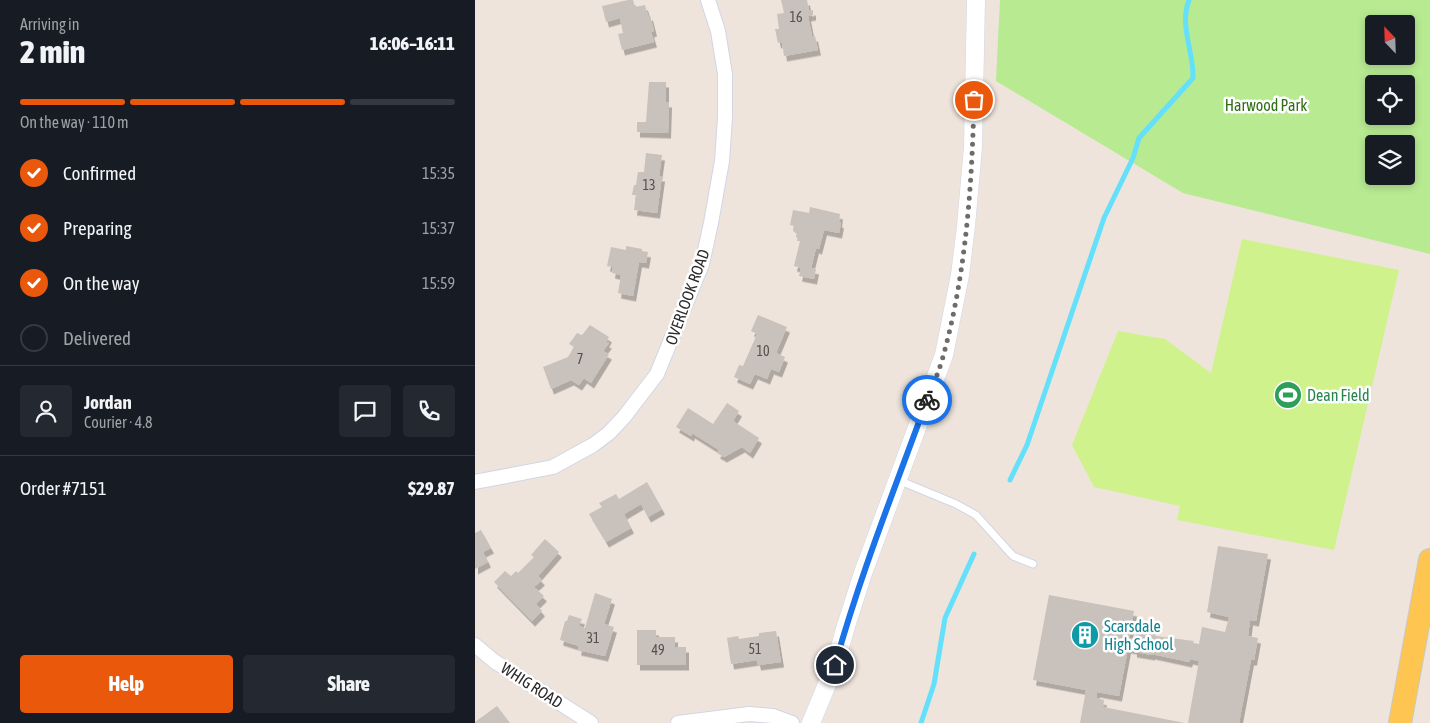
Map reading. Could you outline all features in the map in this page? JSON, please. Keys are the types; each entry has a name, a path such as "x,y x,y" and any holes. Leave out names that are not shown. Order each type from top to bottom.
{"main road":[{"path":"1400,723 1430,560"}],"street":[{"name":"OVERLOOK ROAD","path":"475,482 553,467 593,446 624,417 657,374 702,264 722,161 725,118 725,74 718,31 708,0"},
{"path":"811,723 835,665 863,572 944,355 960,275 973,147 976,0"},
{"name":"WHIG ROAD","path":"475,645 494,661 591,723"},
{"path":"678,723 749,714 773,716 792,723"}],"lane":[{"path":"897,480 956,504 975,515 1013,556 1033,564"}],"green space":[{"name":"Harwood Park","path":"1000,0 1430,0 1430,254 1183,193 996,81"},
{"name":"Dean Field","path":"1242,239 1399,270 1334,550 1177,520 1180,506 1094,487 1072,445 1118,331 1165,339 1211,373"}],"building":[{"path":"633,0 635,7 645,5 654,31 651,32 654,42 622,50 618,34 623,33 620,18 606,22 602,6"},
{"path":"781,0 807,0 809,11 813,10 813,15 808,16 812,36 815,36 818,50 784,56 782,42 778,43 775,29 779,29 777,14 784,13"},
{"path":"649,82 666,82 666,102 669,102 668,133 637,132 637,122 646,122"},
{"path":"646,153 662,155 659,176 662,176 657,213 634,210 636,195 632,195 634,185 636,185 638,172 644,172"},
{"path":"810,207 840,214 839,222 841,223 839,233 824,230 819,249 816,248 811,268 816,269 814,279 799,276 801,268 794,266 800,241 797,241 798,235 793,231 795,226 790,225 793,210 809,213"},
{"path":"626,246 648,252 646,263 639,262 633,296 618,293 621,275 612,273 613,267 607,266 611,247 626,250"},
{"path":"758,315 787,327 776,353 785,357 779,372 771,369 767,379 755,374 750,384 734,377 739,365 743,366 757,334 751,331"},
{"path":"590,325 609,337 606,342 609,343 603,351 609,354 591,383 584,378 579,385 571,380 551,389 543,367 568,357 574,347 569,344 577,333 582,335"},
{"path":"727,403 739,411 733,421 759,438 750,453 742,447 724,457 717,453 719,450 692,433 691,436 676,427 688,408 713,424"},
{"path":"647,482 662,509 648,517 641,504 624,514 631,528 606,542 589,514 602,507 599,503 616,494 619,499"},
{"path":"481,530 491,548 483,552 488,562 475,569 475,533"},
{"path":"545,539 559,552 538,576 542,580 534,587 544,596 536,604 542,611 532,621 494,582 505,571 511,576 516,571 518,573 534,557 531,555"},
{"name":"Scarsdale High School","path":"1218,546 1268,554 1256,621 1250,620 1248,636 1258,638 1254,660 1251,660 1239,723 1188,723 1199,661 1190,659 1189,662 1134,652 1134,649 1128,648 1119,696 1097,692 1096,698 1104,700 1103,707 1185,723 1080,723 1086,690 1033,680 1049,595 1134,611 1129,638 1135,639 1137,630 1156,633 1155,636 1194,641 1193,643 1199,644 1202,627 1225,632 1229,617 1207,612"},
{"path":"595,593 612,599 604,624 614,627 605,656 578,650 579,646 560,640 565,621 567,621 569,615 582,619 579,626 585,628"},
{"path":"637,630 656,630 656,637 675,637 675,647 686,647 686,665 637,665"},
{"path":"776,631 781,662 758,665 757,660 731,664 727,638 738,636 739,639 759,636 759,633"},
{"path":"497,706 510,723 475,723 475,722"}],"waterway":[{"path":"1010,480 1027,445 1104,218 1133,158 1139,138 1193,78 1186,29 1186,10 1189,0"},
{"path":"921,723 934,684 945,618 974,554"}],"way so far":[{"path":"927,400 944,355 960,275 973,147 974,100"}],"place":[{"name":"Dean Field","path":"1288,395"},
{"name":"Scarsdale High School","path":"1085,635"}],"route":[{"path":"835,665 863,572 927,400"}]}
